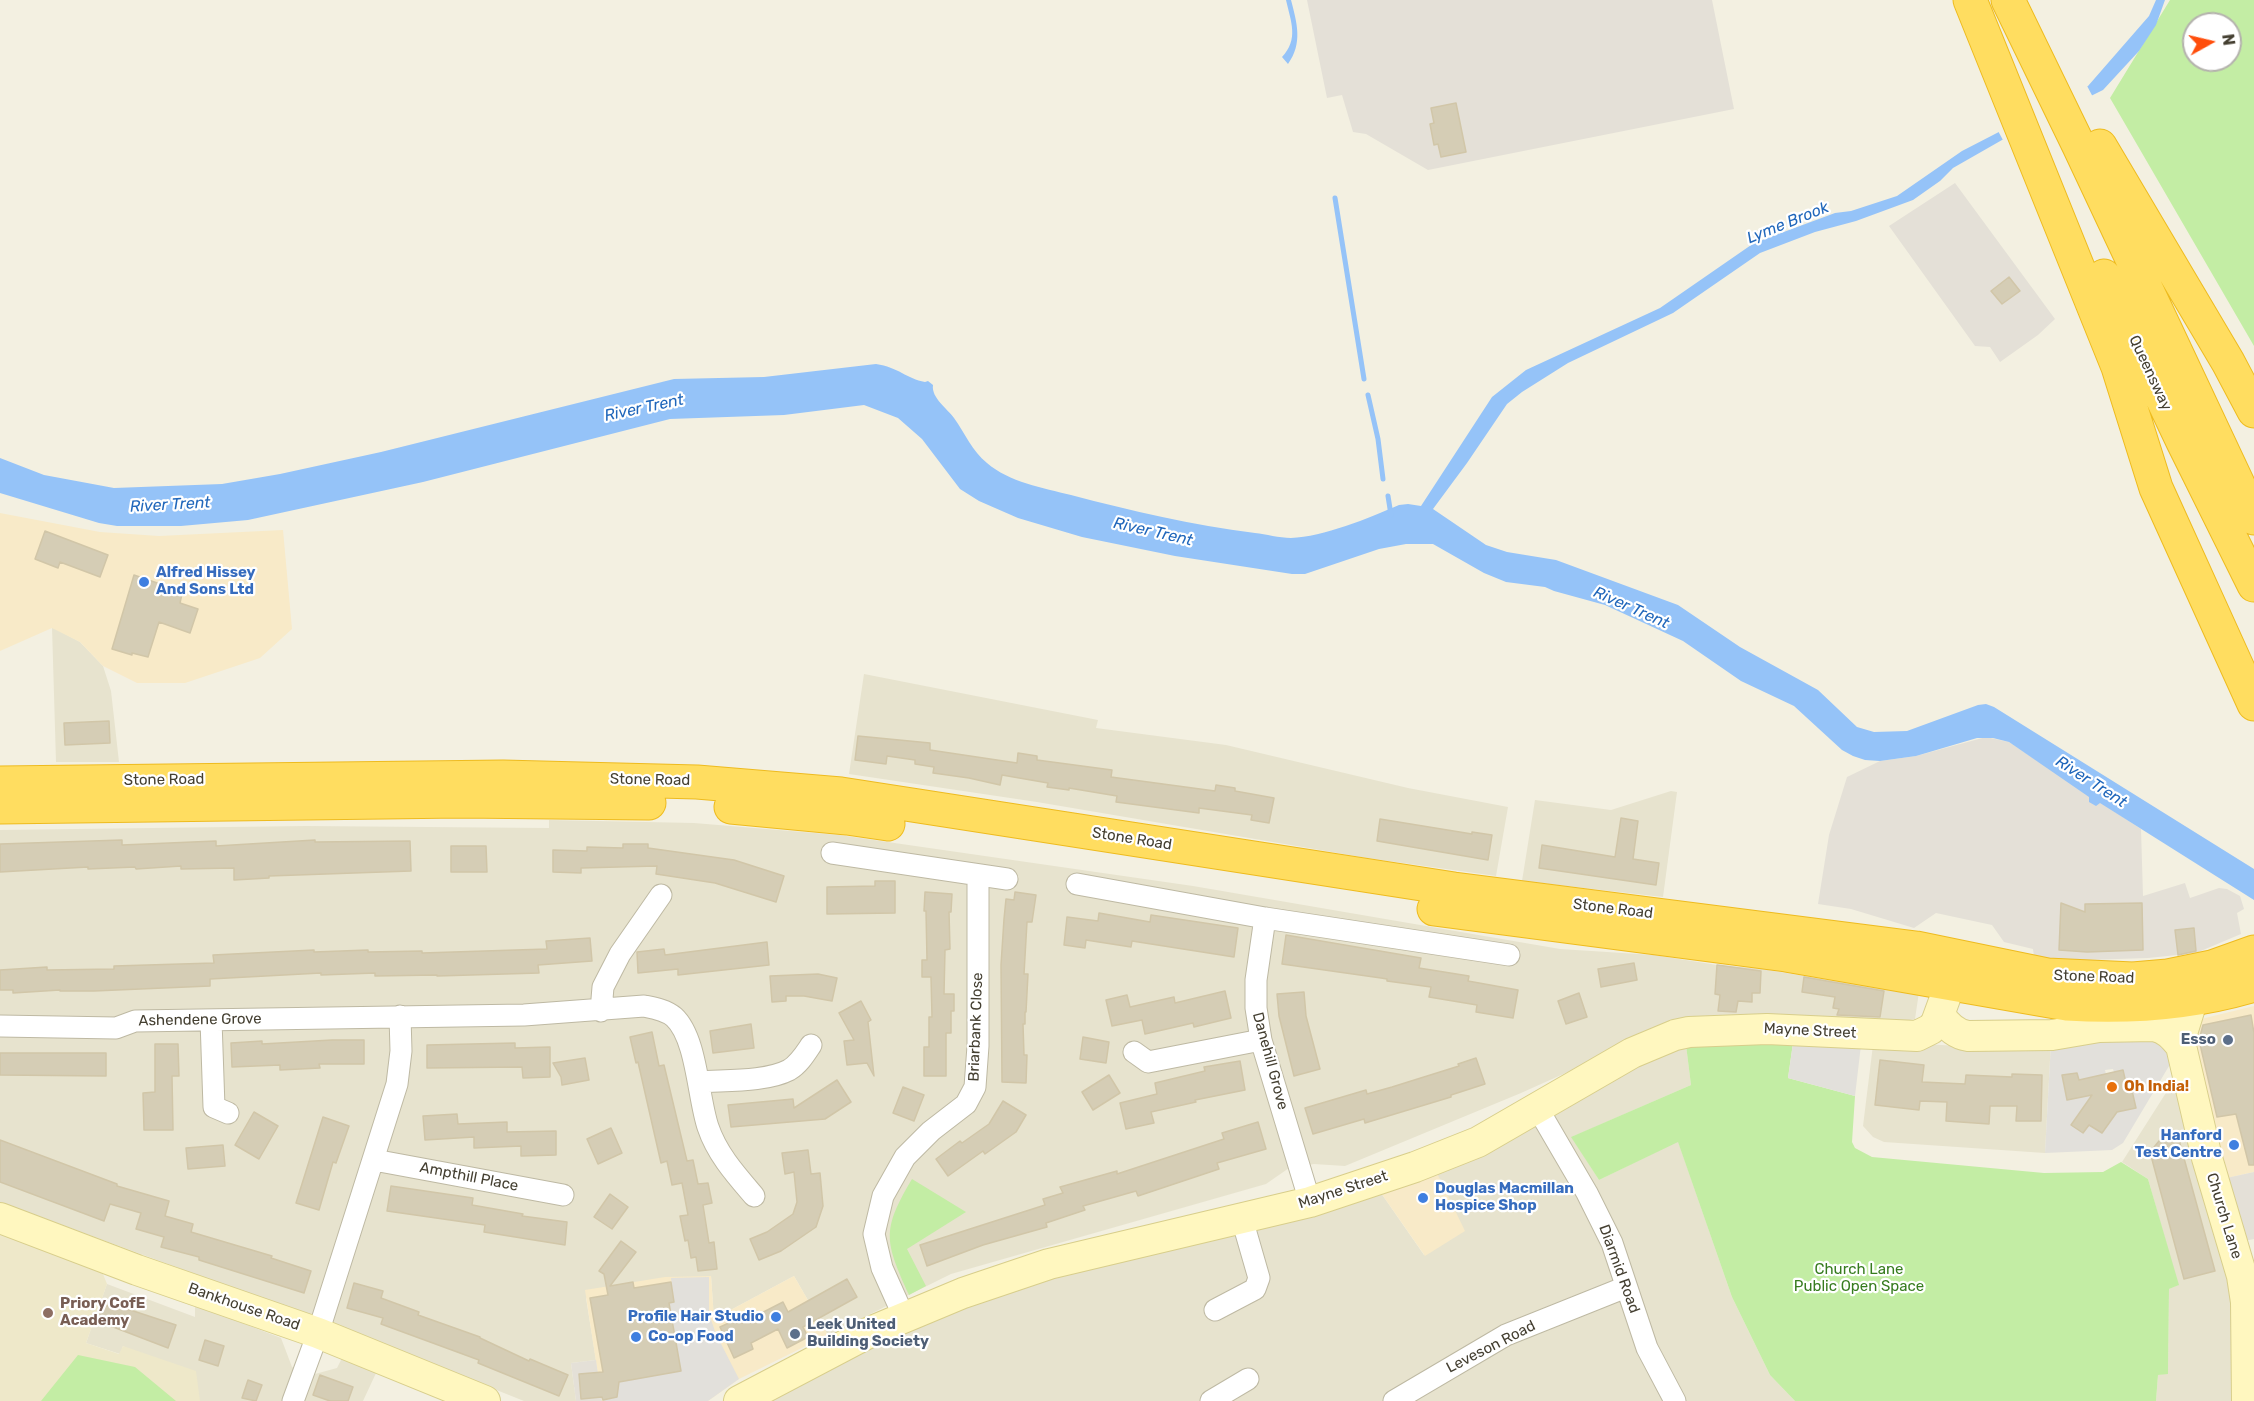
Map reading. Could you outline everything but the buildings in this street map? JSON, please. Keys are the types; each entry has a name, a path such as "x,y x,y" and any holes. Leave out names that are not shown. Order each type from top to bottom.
{"highway":[{"path":"1971,0 2031,80 2087,142 2228,362 2254,411"},
{"path":"2008,0 2031,80"},
{"path":"2014,0 2031,80 2043,163 2118,367 2156,488 2254,704"},
{"path":"2087,142 2254,518"},
{"name":"Queensway","path":"2043,163 2254,585"},
{"name":"Stone Road","path":"0,783 311,778 552,790 847,818 1455,912 1786,955 1955,971 2133,979 2212,967 2254,952"},
{"name":"Stone Road","path":"0,807 308,802 552,790"},
{"name":"Stone Road","path":"1955,971 2056,1002 2103,1006 2148,1004 2193,998 2254,985"}],"street":[{"path":"832,853 1007,879"},
{"name":"Briarbank Close","path":"904,1317 882,1268 874,1234 883,1196 905,1157 931,1131 966,1104 975,1087 978,1046 978,875"},
{"path":"1082,889 1502,958"},
{"path":"601,1011 603,987 620,954 657,917 661,895"},
{"name":"Danehill Grove","path":"1265,918 1256,980 1256,1008 1261,1040 1310,1202"},
{"name":"Mayne Street","path":"739,1401 872,1331 963,1293 1049,1264 1110,1248 1242,1220 1310,1202 1415,1167 1478,1142 1632,1053 1675,1035 1689,1032 1767,1029 1917,1036 1931,1029 1940,1015 1955,971"},
{"name":"Church Lane","path":"2193,998 2183,1030 2181,1046 2206,1158 2242,1276 2246,1302 2247,1401"},
{"name":"Ashendene Grove","path":"0,1026 116,1028 135,1021 524,1015 644,1006 673,1016 684,1029 699,1082 708,1128 726,1163 754,1196"},
{"path":"1940,1015 1946,1025 1959,1035 2052,1035 2099,1028 2154,1026 2163,1028 2181,1046"},
{"path":"293,1401 318,1333 397,1084 400,1016"},
{"path":"211,1020 215,1112"},
{"path":"1140,1064 1261,1040"},
{"path":"699,1082 771,1076 789,1069 800,1061 811,1045"},
{"name":"Diarmid Road","path":"1538,1108 1612,1243 1647,1348 1675,1401"},
{"name":"Ampthill Place","path":"374,1160 563,1195"},
{"name":"Bankhouse Road","path":"0,1218 137,1270 318,1333 485,1401"},
{"path":"1215,1310 1255,1289 1259,1278 1242,1220"},
{"name":"Leveson Road","path":"1394,1401 1506,1335 1626,1287"},
{"path":"1211,1401 1248,1379"}],"shaded area":[{"path":"1307,0 1712,0 1734,109 1428,170 1366,134 1353,132 1342,95 1327,98"},
{"path":"1955,183 2055,319 2038,335 2000,362 1990,347 1975,346 1889,226"},
{"name":"Alfred Hissey And Sons Ltd","path":"0,513 100,532 159,536 283,530 292,629 260,658 185,683 137,683 103,666 80,642 52,628 0,651"},
{"path":"52,627 80,642 103,666 111,691 119,762 56,762"},
{"path":"864,674 1098,720 1096,728 1226,745 1408,788 1508,807 1496,876 1367,858 1037,802 849,774"},
{"path":"1986,737 2009,742 2141,829 2143,896 2185,883 2190,898 2219,888 2227,889 2240,896 2244,909 2237,913 2241,934 2196,953 2148,958 2056,961 2034,956 2033,949 2004,942 1992,925 1936,913 1914,928 1851,909 1818,904 1829,835 1847,777 1880,761 1916,756"},
{"path":"1671,791 1677,792 1663,897 1522,881 1535,800 1611,810"},
{"path":"549,820 694,823 839,835 1193,886 1560,949 1654,955 1717,965 1762,969 1884,989 1919,992 1915,1019 1876,1026 1659,1031 1521,1093 1345,1166 1314,1164 1289,1168 1266,1184 951,1274 828,1335 794,1276 714,1319 711,1276 586,1298 596,1360 571,1363 576,1401 524,1401 344,1329 0,1202 0,830 306,826 549,828"},
{"path":"2254,1006 2254,1172 2222,1179 2208,1119 2193,1026 2197,1020"},
{"path":"2152,1035 2168,1045 2172,1061 2123,1143 2112,1150 2045,1153 2051,1042","holes":["2113,1069 2126,1083 2130,1082 2135,1108 2093,1095 2067,1100 2063,1082 2066,1075 2077,1073 2079,1080 2106,1074 2105,1070","2111,1120 2102,1133 2089,1125 2083,1133 2072,1124"]},
{"path":"2051,1042 2045,1153 1884,1142 1873,1137 1863,1126 1873,1045 1912,1043 1971,1047"},
{"path":"1793,1043 1861,1045 1855,1096 1788,1078"},
{"path":"1686,1045 1691,1085 1572,1137 1599,1180 1678,1141 1732,1297 1770,1375 1795,1401 757,1401 1005,1286 1255,1231 1381,1193 1424,1255 1436,1171 1593,1085"},
{"path":"2176,1077 2232,1297 2235,1401 2156,1401 2158,1375 2168,1373 2169,1289 2178,1285 2148,1179 2122,1162"},
{"path":"1436,1171 1465,1231 1425,1256 1381,1193"},
{"path":"2254,1172 2254,1239 2239,1242 2222,1179"},
{"name":"Priory CofE Academy","path":"0,1234 101,1269 107,1284 86,1343 119,1354 123,1346 196,1371 200,1401 0,1401"},
{"path":"711,1276 714,1319 794,1276 828,1335 739,1379 708,1401 602,1401 585,1290 665,1277"},
{"path":"709,1277 709,1314 716,1334 739,1379 708,1401 602,1401 617,1397 619,1382 681,1371 669,1303 674,1302 671,1278"},
{"path":"107,1284 195,1317 195,1305 281,1338 292,1367 315,1374 337,1368 342,1358 377,1371 363,1401 199,1401 123,1346 120,1354 86,1343"},
{"path":"596,1360 602,1401 576,1401 571,1363"}],"green space":[{"path":"2170,0 2254,0 2254,346 2110,98"},
{"name":"Church Lane Public Open Space","path":"1793,1043 1788,1078 1855,1096 1852,1142 1855,1148 1872,1157 2044,1173 2103,1172 2121,1162 2148,1179 2179,1285 2169,1289 2168,1374 2158,1375 2156,1401 1795,1401 1770,1375 1732,1297 1678,1142 1599,1180 1571,1137 1691,1085 1686,1045"},
{"path":"912,1179 966,1212 907,1249 926,1286 909,1295 895,1261 890,1236 895,1211"},
{"path":"78,1355 135,1367 176,1401 41,1401"}],"water":[{"path":"1286,0 1291,0 1297,33 1296,48 1288,64 1282,57 1292,37"},
{"name":"River Trent","path":"2156,0 2165,0 2156,25 2139,51 2103,90 2002,140 1953,168 1940,181 1913,200 1856,221 1815,232 1760,253 1673,313 1568,363 1522,392 1507,404 1433,509 1486,545 1507,552 1556,560 1678,605 1740,647 1818,690 1857,727 1874,732 1907,731 1978,705 1986,704 1994,707 2254,869 2254,900 2100,803 2096,806 2089,802 2089,797 2009,742 1993,738 1977,738 1916,756 1880,761 1853,756 1842,750 1794,706 1741,681 1683,641 1605,605 1545,587 1506,582 1484,573 1433,544 1406,544 1379,549 1305,574 1292,574 1175,556 1082,537 1018,518 979,501 960,489 922,439 898,418 864,405 784,415 670,419 423,482 248,520 181,526 117,526 99,523 0,493 0,458 44,475 114,488 222,484 381,452 674,379 764,377 876,364 925,382 928,381 933,385 937,399 954,418 977,453 996,470 1016,480 1117,507 1208,526 1286,538 1331,531 1399,505 1421,506 1492,397 1526,370 1660,308 1754,243 1835,213 1851,211 1897,196 1962,151 2088,86 2149,16"}],"pier":[{"path":"2086,84 2094,99 2004,142 1997,129"}],"waterway":[{"path":"1335,198 1364,379"},
{"path":"1368,395 1378,439 1383,479"},
{"path":"1388,496 1391,515"}],"place":[{"name":"Alfred Hissey And Sons Ltd","path":"144,582"},
{"name":"Esso","path":"2228,1040"},
{"name":"Oh India!","path":"2112,1087"},
{"name":"Hanford Test Centre","path":"2234,1145"},
{"name":"Douglas Macmillan Hospice Shop","path":"1423,1198"},
{"name":"Priory CofE Academy","path":"48,1313"},
{"name":"Profile Hair Studio","path":"776,1317"},
{"name":"Leek United Building Society","path":"795,1334"},
{"name":"Co-op Food","path":"636,1337"}],"water label":[{"name":"Lyme Brook","path":"1788,223"}]}
